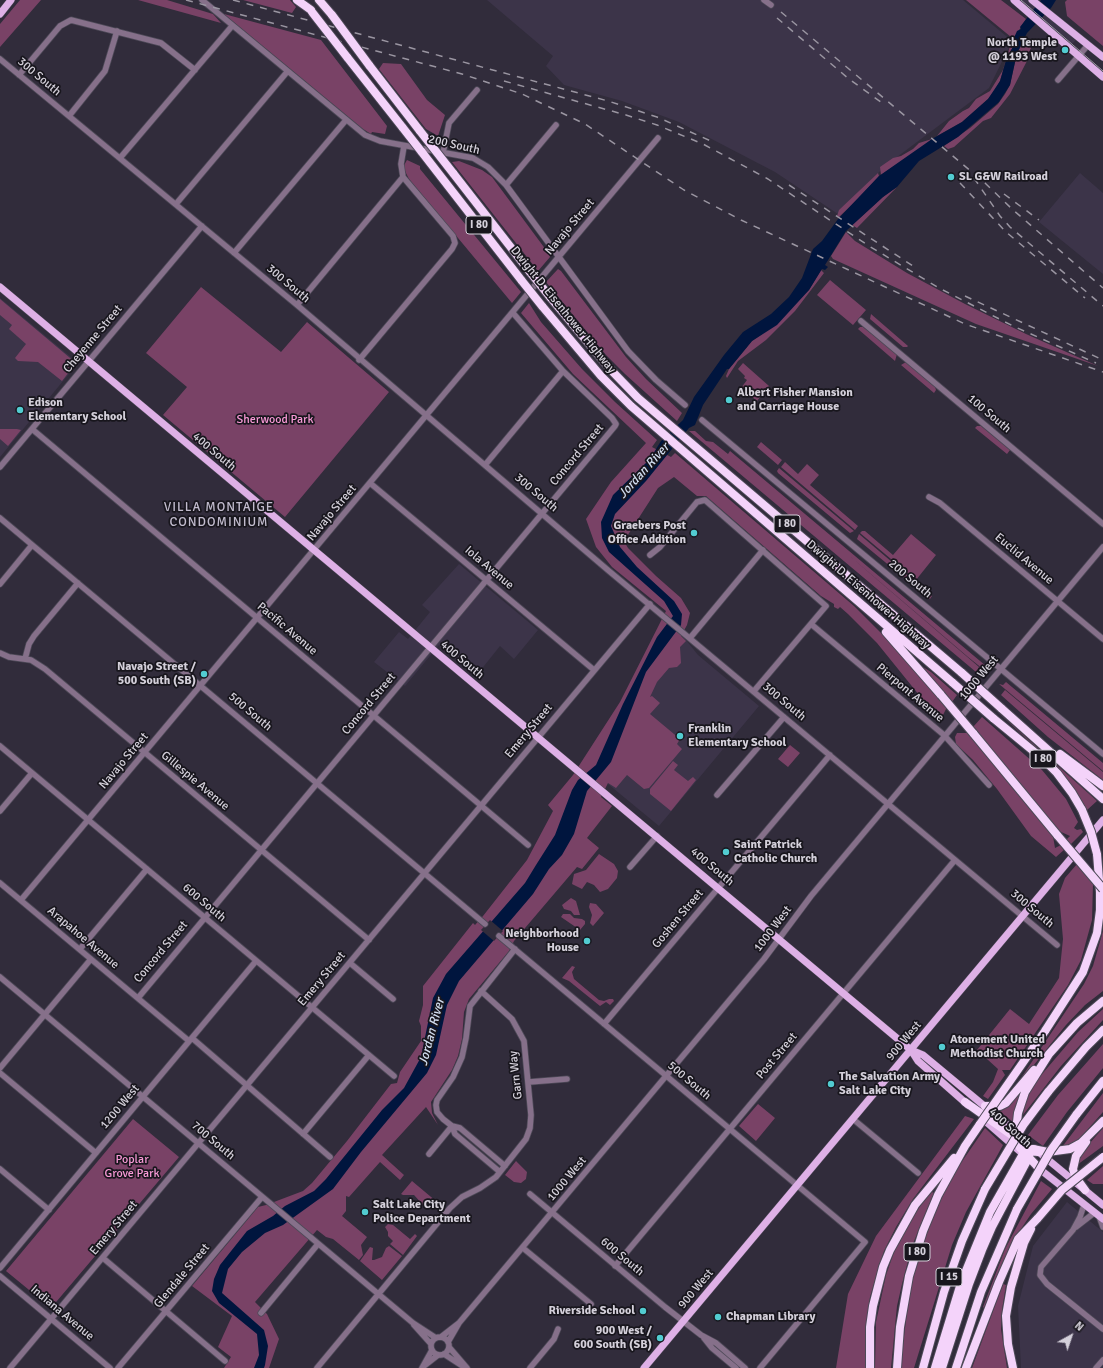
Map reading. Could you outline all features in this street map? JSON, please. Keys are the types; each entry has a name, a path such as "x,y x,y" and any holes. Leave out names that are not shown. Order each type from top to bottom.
{"highway":[{"path":"297,0 312,11"},
{"name":"Dwight D. Eisenhower Highway","path":"303,0 522,281 600,376 660,431 855,600 1043,759 1057,773 1072,793 1082,810 1091,832 1097,854 1100,876 1100,910 1097,933 1083,972 1045,1031 965,1146"},
{"name":"Dwight D. Eisenhower Highway","path":"320,0 530,272 610,369 638,398 962,673 1103,799"},
{"path":"855,600 903,650 1103,889"},
{"path":"1022,726 1101,784"},
{"path":"985,1106 998,1106 1006,1103 1030,1074 1041,1065 1077,1023 1103,1001"},
{"name":"I 15","path":"923,1368 944,1292 962,1240 984,1189 1024,1124 1048,1092 1086,1047 1103,1030"},
{"path":"1036,1165 1026,1149 1016,1122 1021,1102 1041,1065"},
{"path":"956,1368 981,1292 1017,1209 1051,1150 1103,1081"},
{"path":"965,1102 1026,1149 1056,1152 1070,1149 1081,1143 1103,1121"},
{"path":"1085,1190 1075,1176 1073,1169 1074,1161 1078,1152 1103,1121"},
{"path":"870,1368 870,1327 877,1289 883,1267 898,1234 921,1198 965,1146"},
{"name":"I 80","path":"897,1368 900,1327 909,1276 931,1211 965,1146"},
{"path":"935,1368 961,1283 975,1247 990,1212 1026,1149"},
{"path":"942,1368 969,1284 982,1250 1026,1149"},
{"path":"966,1368 999,1282 1018,1239 1062,1190 1103,1157"},
{"path":"1013,1368 1008,1344 1006,1316 1011,1286 1024,1243 1038,1218"}],"main road":[{"path":"0,14 11,0"},
{"path":"1014,0 1103,77"},
{"path":"1032,0 1103,57"},
{"name":"400 South","path":"0,287 430,648 598,786 779,938 911,1050 918,1061 965,1102 1026,1149 1101,1200"},
{"name":"900 West","path":"644,1368 1103,820"},
{"name":"400 South","path":"911,1050 923,1055 985,1106 1026,1149"},
{"path":"1036,1165 1099,1216"}],"street":[{"name":"200 South","path":"202,0 287,72 369,138 404,146 473,158 494,171 506,185 628,351 656,380 685,405"},
{"path":"764,0 770,5"},
{"path":"19,75 58,28 68,20 77,20 161,44 195,70"},
{"path":"120,158 232,26"},
{"path":"68,116 105,71 117,31"},
{"path":"1058,80 1088,45"},
{"name":"300 South","path":"0,59 176,204 784,717 1057,944"},
{"path":"176,204 287,72"},
{"path":"443,152 449,123 477,90"},
{"path":"234,253 346,120"},
{"path":"506,185 556,125"},
{"name":"Navajo Street","path":"21,900 658,138"},
{"path":"360,360 452,249 455,243 455,239 403,177 401,164 404,146"},
{"path":"297,306 403,177"},
{"name":"Cheyenne Street","path":"0,467 202,226"},
{"path":"485,465 564,371 513,313"},
{"name":"100 South","path":"861,321 1103,524"},
{"name":"Concord Street","path":"138,998 616,424 612,418 564,371"},
{"name":"200 South","path":"702,420 1103,754"},
{"name":"Pacific Avenue","path":"32,429 528,845"},
{"name":"Iola Avenue","path":"370,484 594,670"},
{"name":"Euclid Avenue","path":"929,497 940,503 1103,639"},
{"path":"650,554 660,546 697,502 702,499 708,502 826,606 754,691"},
{"name":"500 South","path":"0,518 485,924"},
{"path":"0,584 32,545"},
{"name":"1000 West","path":"432,1347 439,1338 459,1323 523,1248 666,1076 779,938 811,896 944,735 1001,670 1103,547"},
{"path":"690,638 763,550"},
{"path":"24,659 28,644 78,583"},
{"name":"Emery Street","path":"10,1368 650,604"},
{"name":"Pierpont Avenue","path":"811,624 944,735 989,785"},
{"name":"Gillespie Avenue","path":"0,653 9,657 34,662 45,669 369,940"},
{"path":"717,796 784,717"},
{"name":"600 South","path":"0,746 394,1076"},
{"name":"Goshen Street","path":"604,1024 830,755"},
{"path":"0,811 32,773"},
{"path":"630,867 657,836"},
{"name":"Post Street","path":"615,1266 956,860"},
{"path":"80,949 147,869"},
{"name":"Arapahoe Avenue","path":"0,883 138,998 247,1086 330,1157"},
{"name":"500 South","path":"499,936 865,1242 760,1368"},
{"path":"500,1172 455,1134 452,1126 439,1114 436,1102 459,1064 465,1044 469,1008 480,991 516,949"},
{"path":"0,1068 91,959"},
{"name":"1200 West","path":"0,1268 256,961"},
{"path":"350,963 393,999"},
{"name":"700 South","path":"0,977 413,1323 448,1345"},
{"name":"Garn Way","path":"379,1294 450,1208 462,1197 486,1185 500,1172 523,1144 530,1128 531,1115 529,1082 525,1048 519,1030 508,1015 480,991"},
{"path":"302,1134 368,1055"},
{"path":"0,1073 96,1153"},
{"path":"529,1082 567,1079"},
{"path":"853,1118 918,1173"},
{"path":"429,1154 452,1126"},
{"path":"452,1126 460,1128 505,1166"},
{"path":"0,1169 49,1210"},
{"name":"600 South","path":"530,1194 615,1266 745,1368"},
{"name":"Glendale Street","path":"118,1368 262,1197"},
{"path":"1084,1205 1080,1217 1072,1230 1041,1267 1040,1275 1047,1284 1103,1329"},
{"path":"1072,1230 1099,1216 1103,1227"},
{"path":"261,1313 318,1244"},
{"path":"523,1248 591,1304"},
{"path":"103,1258 225,1361"},
{"name":"Indiana Avenue","path":"0,1276 110,1368"},
{"path":"317,1368 379,1294"},
{"name":"700 South","path":"413,1323 432,1347 441,1354"},
{"name":"1000 West","path":"441,1354 448,1345 459,1323"},
{"path":"530,1368 554,1339 558,1329"},
{"name":"600 South","path":"701,1335 712,1348 736,1368"},
{"path":"448,1345 467,1368"},
{"path":"422,1368 432,1347"},
{"path":"422,1368 441,1354 467,1368"},
{"path":"1096,1368 1103,1360"}],"shaded area":[{"path":"487,0 963,0 1012,41 989,88 885,166 838,214 775,172 679,122 622,101 564,85 546,66 553,56"},
{"path":"1018,0 1029,0 1076,40 1070,46"},
{"path":"1080,173 1103,193 1103,274 1039,222"},
{"name":"Edison Elementary School","path":"0,298 78,363 0,457"},
{"path":"459,564 538,630 514,659 500,646 476,676 439,645 405,686 374,662 399,632 408,639 430,612 422,605"},
{"name":"Franklin Elementary School","path":"682,635 698,655 759,706 659,826 608,784 620,749 676,642"},
{"path":"1067,1202 1103,1232 1103,1368 1021,1368 1018,1306 1033,1246"}],"green space":[{"path":"20,0 41,0 0,47 0,24"},
{"path":"138,0 167,0 213,14 221,23"},
{"path":"243,0 290,0 296,7 292,13"},
{"path":"966,0 1001,0 1026,19 1013,40 1013,47 1007,57 1000,81 995,90 988,99 962,122 937,136 949,121 969,108 976,99 990,91 1003,70 1010,46 1008,44 1011,37"},
{"path":"1067,0 1103,0 1103,46 1067,16 1065,2"},
{"path":"224,14 321,40 387,126 385,134 372,132 371,134 363,129"},
{"path":"1023,43 1031,48 1026,58 1028,59 1010,94 991,118 983,121 954,147 948,149 944,146 970,128 998,104 1010,85 1017,53"},
{"path":"383,63 401,64 427,100 445,115 438,136 426,129 379,69"},
{"path":"932,139 881,175 880,167 893,158 901,156 913,149 919,143"},
{"path":"407,160 420,166 420,169 521,292 512,303 409,179 403,167"},
{"path":"459,161 482,170 492,177 549,254 550,257 538,271 452,162"},
{"path":"878,173 879,176 860,197 839,217 837,216 839,210"},
{"path":"897,187 857,228 852,225 883,197"},
{"path":"846,232 855,241 907,273 965,304 1026,334 1098,366 976,324 833,259 831,256"},
{"path":"558,269 626,357 646,379 682,413 677,421 606,355 546,282"},
{"path":"821,270 824,273 795,311 766,340 738,361 727,378 726,376 729,369 752,341 762,334 809,290"},
{"path":"830,280 866,310 853,325 817,295"},
{"name":"Sherwood Park","path":"201,287 281,352 307,322 389,392 285,517 163,415 187,387 146,353"},
{"path":"0,299 76,363 62,381 38,362 18,361 15,358 26,344 9,329 12,325 0,315"},
{"path":"529,303 541,322 582,369 615,402 657,440 652,447 671,457 675,453 854,606 905,657 947,707 943,715 939,714 935,709 932,711 877,643 848,614 840,607 838,609 834,607 834,604 821,596 706,496 697,496 674,477 658,488 624,541 628,548 656,576 681,598 690,613 687,625 681,636 686,641 680,647 681,663 677,667 669,668 657,682 650,697 652,696 660,703 650,714 680,739 677,744 682,749 649,788 644,789 627,775 616,788 608,783 601,797 612,806 587,838 599,848 582,869 577,867 514,941 509,951 469,999 464,1012 462,1039 458,1056 452,1070 431,1102 432,1113 438,1125 426,1107 382,1155 404,1175 400,1180 380,1162 349,1197 346,1196 346,1211 342,1216 367,1237 361,1245 363,1255 359,1260 333,1239 326,1237 317,1230 255,1302 267,1314 279,1339 269,1368 224,1368 231,1357 218,1347 232,1316 192,1286 258,1207 303,1191 312,1183 391,1084 397,1083 400,1072 421,1041 421,1026 419,1021 423,1005 423,986 473,923 475,925 483,916 527,860 553,811 548,805 573,775 620,702 666,611 612,567 596,547 586,519 611,482 646,443 573,374 521,313"},
{"path":"871,314 908,346 903,347 870,319"},
{"path":"863,327 897,354 895,361 858,329"},
{"path":"906,362 935,387 936,390 934,393 901,365"},
{"path":"743,363 769,386 757,401 741,388 747,380 738,369"},
{"path":"977,426 981,426 1010,450 1007,454 975,428"},
{"path":"0,429 21,430 8,446 0,439"},
{"path":"689,431 695,431 706,441 713,442 728,454 730,451 986,666 983,669 968,657 845,552 979,667 976,672"},
{"path":"761,442 782,460 778,465 757,447"},
{"path":"785,462 798,474 807,464 819,475 810,485 858,526 855,530 781,467"},
{"path":"779,468 854,531 850,533 778,473 777,471"},
{"path":"865,531 893,555 911,534 936,555 916,580 860,533"},
{"path":"859,534 932,596 930,599 857,539"},
{"path":"923,667 931,672 957,695 952,702"},
{"path":"1006,682 1103,763 1103,771 999,684 1003,685"},
{"path":"1005,690 1103,772 1103,780 1048,737 1001,695"},
{"path":"992,707 1097,801 1087,810 1074,789 1055,765"},
{"path":"982,717 1042,770 1066,799 1078,822 1074,828 1077,830 1081,829 1083,832 1070,845 1066,840 1070,836 1059,831 973,727"},
{"path":"957,733 968,733 1053,836 1055,848 1061,845 1065,849 1056,857 1031,836 997,789 973,760 956,744 955,737"},
{"path":"790,745 800,753 788,767 778,759"},
{"path":"673,761 678,765 674,770 688,781 693,777 696,780 671,811 650,794 650,789"},
{"path":"599,854 614,864 618,871 617,878 608,889 600,892 594,885 587,882 582,889 572,884 574,874 586,870"},
{"path":"1077,864 1093,884 1092,920 1081,960 1068,985 1010,1070 1002,1070 1005,1075 988,1099 983,1096 993,1082 998,1069 977,1050 1010,1009 1029,1024 1059,978 1063,939 1059,894 1065,878"},
{"path":"571,898 576,901 580,915 574,915 571,911 564,909 562,905"},
{"path":"590,903 596,904 604,913 593,926 590,923 592,915 589,907"},
{"path":"563,914 570,914 574,918 582,919 585,921 585,924 580,930 561,917"},
{"path":"1103,931 1103,991 1085,1005 1066,1025 1009,1096 1084,984 1093,966"},
{"path":"572,966 575,967 572,972 574,979 599,1000 604,1001 613,999 614,1001 610,1005 606,1002 600,1006 569,981 562,978"},
{"path":"1103,1009 1103,1020 1061,1066 1023,1115 1026,1099 1031,1087 1078,1032"},
{"path":"1103,1044 1103,1068 1067,1112 1043,1146 1028,1135 1058,1095"},
{"path":"1022,1089 1018,1099 1013,1122 998,1110"},
{"path":"1103,1093 1103,1112 1080,1138 1072,1144 1062,1147"},
{"path":"758,1104 775,1118 756,1141 739,1126"},
{"path":"965,1116 974,1119 913,1199 896,1227 884,1251 870,1297 866,1331 866,1368 836,1368 848,1294 876,1236"},
{"name":"Poplar Grove Park","path":"133,1119 179,1157 51,1308 6,1271"},
{"path":"985,1128 1003,1145 966,1212 952,1245 914,1368 900,1368 910,1288 927,1229 952,1176"},
{"path":"1103,1128 1103,1146 1077,1165 1078,1158 1082,1152"},
{"path":"516,1161 527,1172 526,1179 521,1183 514,1182 505,1175"},
{"path":"1103,1166 1103,1184 1093,1184 1087,1180"},
{"path":"412,1181 443,1207 441,1208 429,1198 423,1205 414,1195 401,1194"},
{"path":"1041,1181 1052,1189 1031,1214 1017,1235 1002,1264 984,1308 983,1307 1005,1249"},
{"path":"930,1191 934,1193 912,1246 897,1306 891,1368 875,1368 876,1322 886,1275 894,1252 907,1226"},
{"path":"388,1224 393,1225 410,1239 415,1234 417,1236 403,1255 390,1244 393,1241 388,1236 388,1232 385,1227"},
{"path":"389,1246 402,1256 382,1280 360,1261 370,1247 373,1248 372,1260 374,1260 382,1257 386,1248"},
{"path":"1003,1284 1006,1285 1001,1329 1007,1368 972,1368"}],"water":[{"name":"Jordan River","path":"1041,0 1056,0 1051,8 1027,33 1017,53 1010,85 999,102 958,137 919,161 897,187 883,197 846,231 825,265 828,267 825,270 822,269 809,290 777,325 752,341 729,369 727,369 703,405 695,425 689,428 646,481 615,514 611,526 620,547 637,567 674,601 682,614 681,625 646,672 611,762 587,791 574,834 562,855 549,869 533,894 459,981 447,1005 436,1055 427,1073 361,1152 333,1189 283,1225 265,1233 242,1252 228,1269 222,1293 264,1330 268,1346 265,1365 264,1368 254,1368 259,1355 257,1334 219,1303 212,1291 214,1279 220,1265 247,1231 273,1216 285,1206 314,1191 326,1179 382,1110 404,1088 421,1057 433,998 446,974 525,883 555,835 572,790 578,780 596,765 623,704 657,637 673,616 664,601 609,552 602,538 601,522 613,495 650,459 661,441 683,420 694,397 724,355 743,332 771,314 789,297 802,278 813,249 822,241 838,219 879,176 932,139 962,122 988,99 1000,81 1007,57 1013,47 1013,40 1017,31 1021,29 1020,27"}],"pier":[{"path":"490,920 503,931 494,941 481,930"}],"tram line":[{"path":"1021,0 1103,71"}],"railway":[{"path":"186,0 462,74 522,94 585,124 684,190 741,220 965,324 1103,372"},
{"path":"233,0 608,101 657,117 713,142"},
{"path":"781,12 985,183 1012,209 1103,288"},
{"path":"777,18 849,79 885,105"},
{"path":"504,81 626,115 657,125 703,144 768,179 869,246 939,288 1013,326 1096,363"},
{"path":"974,178 1000,216 1010,227 1103,306"},
{"path":"960,183 1006,232 1085,298"},
{"path":"789,185 913,266"},
{"path":"1004,194 1039,220"},
{"path":"965,296 1103,360"}],"place":[{"name":"North Temple @ 1193 West","path":"1065,50"},
{"name":"SL G&W Railroad","path":"951,177"},
{"name":"Albert Fisher Mansion and Carriage House","path":"729,400"},
{"name":"Edison Elementary School","path":"20,410"},
{"name":"Graebers Post Office Addition","path":"694,533"},
{"name":"Navajo Street / 500 South (SB)","path":"204,674"},
{"name":"Franklin Elementary School","path":"680,736"},
{"name":"Saint Patrick Catholic Church","path":"726,852"},
{"name":"Neighborhood House","path":"587,941"},
{"name":"Atonement United Methodist Church","path":"942,1047"},
{"name":"The Salvation Army Salt Lake City","path":"831,1084"},
{"name":"Salt Lake City Police Department","path":"365,1212"},
{"name":"Riverside School","path":"643,1311"},
{"name":"Chapman Library","path":"718,1317"},
{"name":"900 West / 600 South (SB)","path":"660,1338"}],"district":[{"name":"VILLA MONTAIGE CONDOMINIUM","path":"219,516"}]}
